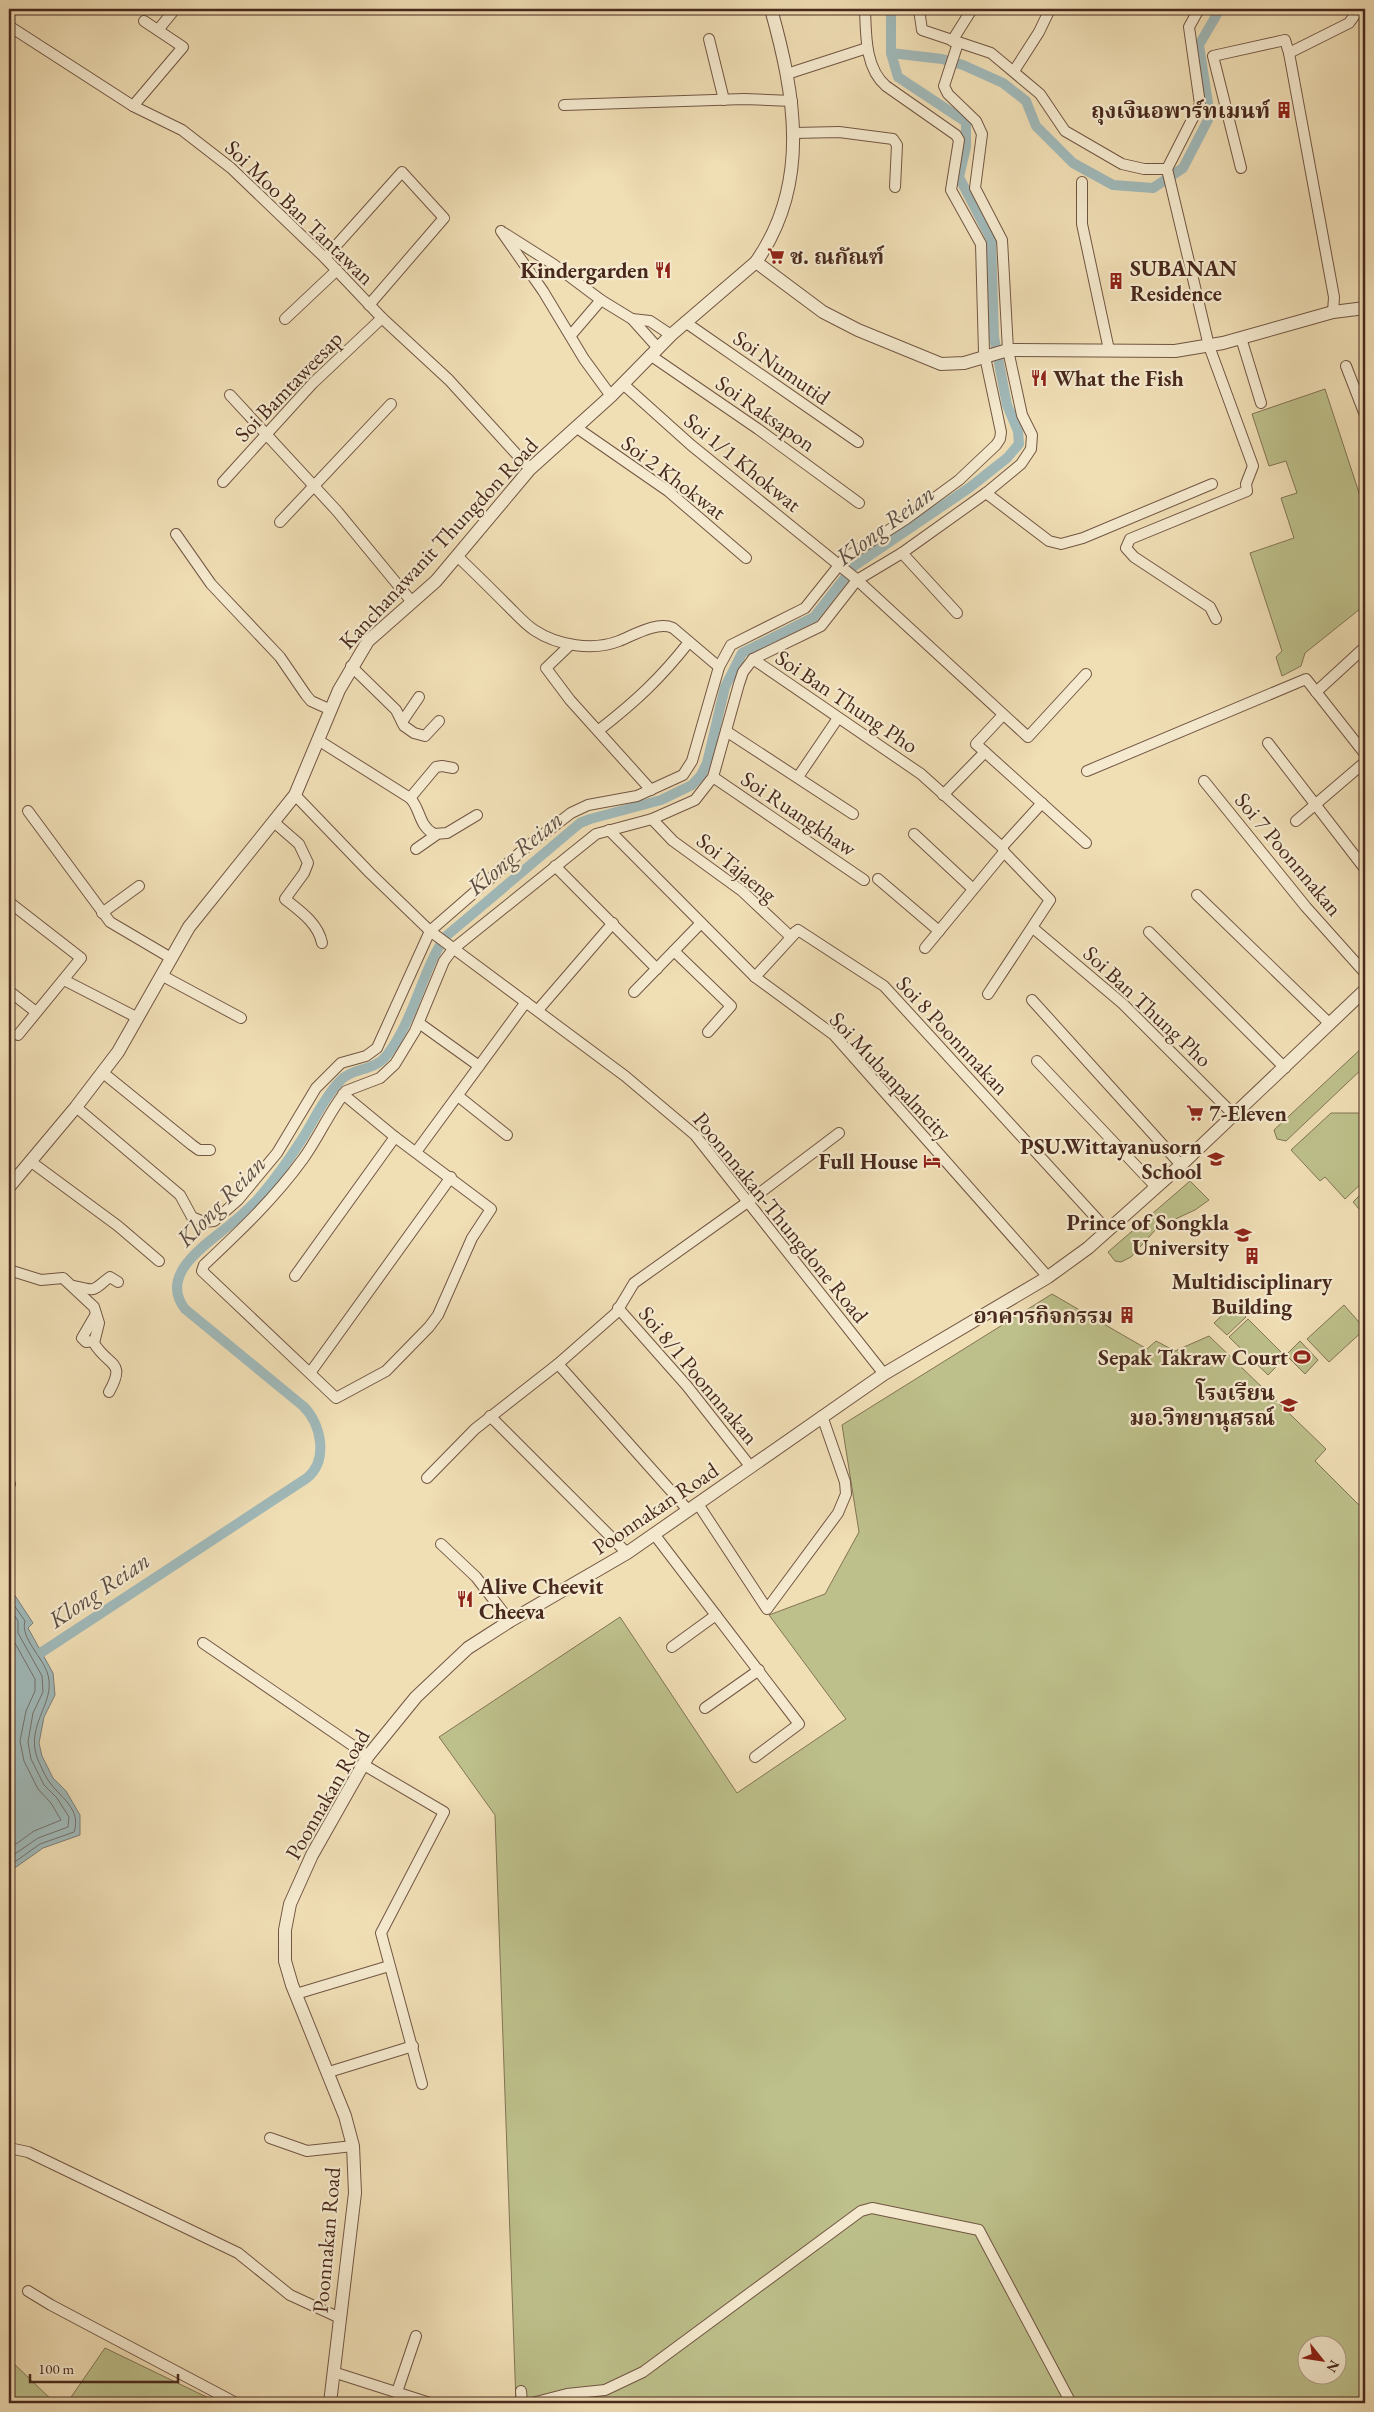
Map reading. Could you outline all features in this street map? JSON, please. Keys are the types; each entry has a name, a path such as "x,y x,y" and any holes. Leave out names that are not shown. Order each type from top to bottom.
{"street":[{"path":"158,30 175,9"},
{"name":"Kanchanawanit Thungdon Road","path":"9,1186 76,1107 102,1072 138,1018 161,975 197,917 275,823 295,795 351,666 375,633 436,581 530,469 611,396 685,322 756,262 781,216 787,191 794,133 792,101 787,74 771,9"},
{"path":"76,1107 180,1195 192,1217 204,1222 214,1221 238,1200 277,1153 316,1088 341,1063 366,1056 377,1048 432,933 523,850 572,813 588,805 630,797 679,778 689,767 719,667 731,645 805,608 850,555 935,499 999,442 1001,432 986,358 981,244 951,190 959,146 958,137 882,82 867,48 865,9"},
{"path":"919,9 922,30 991,53 1040,94 1065,131 1122,164 1144,169 1167,170"},
{"path":"343,1094 395,1137 451,1176 491,1209 472,1238 438,1315 395,1364 361,1386 336,1398 202,1271 202,1268 262,1210 282,1187 308,1152 343,1094 353,1086 374,1081 386,1074 400,1057 419,1024 444,961 452,948 596,834 652,819 691,803 701,794 714,777 741,678 752,660 821,626 856,579 902,553 986,493 1021,464 1031,449 1033,441 1022,414 1008,350 1002,240 975,188 982,134 976,122 944,89 944,82 955,42 972,9"},
{"path":"1014,71 1039,32 1050,9"},
{"path":"1199,9 1189,26 1200,104 1167,170 1210,346 1253,466 1246,484 1247,491 1130,539 1127,544 1127,550 1134,557 1210,608 1216,619"},
{"path":"1289,53 1350,23 1360,9"},
{"path":"133,106 183,47 144,21"},
{"name":"Soi Moo Ban Tantawan","path":"9,26 133,106 182,130 247,182 337,270 382,318 449,380 530,469"},
{"path":"709,39 724,100"},
{"path":"1241,168 1213,56 1284,40 1289,53 1332,287 1333,312"},
{"path":"787,74 867,48"},
{"path":"564,104 724,100 792,101"},
{"path":"794,133 827,132 893,139 897,144 895,187"},
{"path":"325,258 402,172 444,218 369,305"},
{"path":"1082,182 1082,224 1109,350"},
{"path":"611,396 584,359 571,335 501,231 553,264 601,300 632,319 650,321 671,335"},
{"path":"756,262 823,312 858,330 931,362 949,365 986,358 1008,350 1175,352 1210,346 1333,312 1365,308"},
{"path":"285,319 337,270"},
{"path":"571,335 601,300"},
{"name":"Soi Bamtaweesap","path":"222,482 312,383 382,318"},
{"name":"Soi Raksapon","path":"632,319 654,352 858,503"},
{"name":"Soi Numutid","path":"685,322 858,442"},
{"path":"1241,338 1261,403"},
{"path":"1346,366 1365,415"},
{"name":"Soi 1/1 Khokwat","path":"623,384 691,445 856,579 1028,737 1086,674"},
{"path":"230,395 313,485 412,602"},
{"path":"280,522 391,404"},
{"name":"Soi 2 Khokwat","path":"577,428 668,491 746,558"},
{"path":"986,493 1049,540 1061,544 1083,538 1212,484"},
{"path":"176,534 211,584 280,657 310,701 331,710"},
{"path":"902,553 958,613"},
{"path":"457,556 534,630 570,645 607,645 661,626 673,628 719,667"},
{"path":"599,730 639,699 670,666 689,642"},
{"path":"570,645 546,668 570,700 651,790"},
{"path":"1316,692 1365,647"},
{"name":"Soi Ban Thung Pho","path":"752,660 921,774 1003,850 1050,900 1032,928 1123,1004 1234,1115"},
{"path":"351,666 396,710 402,722 414,733 426,736 439,721"},
{"path":"1087,771 1306,679 1365,754"},
{"path":"402,722 419,697"},
{"path":"1003,715 976,744 1086,843"},
{"path":"798,777 838,718"},
{"path":"726,730 853,814"},
{"path":"318,740 410,798 416,805 421,823 427,830 436,835"},
{"path":"1268,743 1365,869"},
{"path":"943,795 985,752"},
{"path":"1296,821 1365,762"},
{"path":"410,798 436,767 453,768"},
{"name":"Soi Ruangkhaw","path":"714,777 864,880"},
{"name":"Soi 7 Poonnnakan","path":"1204,781 1306,907 1365,973"},
{"path":"295,795 370,873 432,933"},
{"path":"925,948 1042,803"},
{"path":"28,811 102,913 118,928 171,958"},
{"path":"416,849 436,835 447,833 477,815"},
{"name":"Soi Tajaeng","path":"652,819 673,841 742,891 794,933"},
{"path":"275,823 300,844 308,863 304,873 285,899 309,919 319,933 322,943"},
{"name":"Soi Mubanpalmcity","path":"609,830 755,977 834,1035 1048,1277"},
{"path":"914,834 973,889"},
{"path":"555,866 613,922 656,969"},
{"path":"878,879 939,930"},
{"path":"102,913 139,886"},
{"path":"1196,895 1330,1024"},
{"path":"9,902 82,958 18,1035"},
{"path":"538,1010 613,922"},
{"path":"634,992 701,923"},
{"path":"988,994 1032,928"},
{"path":"1148,932 1285,1068"},
{"name":"Poonnnakan-Thungdone Road","path":"432,933 625,1076 695,1135 884,1374"},
{"path":"755,977 794,933"},
{"name":"Soi 8 Poonnnakan","path":"794,933 884,986 1108,1231"},
{"path":"674,951 731,1006 708,1032"},
{"path":"161,975 241,1018"},
{"path":"64,980 138,1018"},
{"name":"Poonnakan Road","path":"330,2403 355,2193 353,2146 346,2116 296,1994 285,1960 286,1918 316,1846 366,1760 400,1716 434,1677 468,1648 510,1621 627,1553 884,1374 1048,1277 1108,1231 1285,1068 1365,990"},
{"path":"9,992 36,1012"},
{"path":"1032,1000 1181,1165"},
{"path":"416,1152 526,1002"},
{"path":"419,1024 479,1066"},
{"path":"1037,1061 1156,1188"},
{"path":"102,1072 192,1146 199,1150 210,1150"},
{"path":"458,1096 507,1135"},
{"path":"427,1478 475,1429 558,1364 618,1308 634,1283 749,1201 838,1133"},
{"path":"295,1276 395,1137"},
{"path":"30,1161 118,1226 159,1261"},
{"path":"310,1373 451,1176"},
{"path":"9,1270 41,1280 63,1278 91,1303 99,1323 94,1341 117,1370 115,1380 108,1392"},
{"path":"71,1285 93,1290 98,1289 110,1277 118,1282"},
{"name":"Soi 8/1 Poonnnakan","path":"618,1308 687,1386 750,1466"},
{"path":"558,1364 693,1507 767,1609 838,1512 846,1494 845,1482 822,1416"},
{"path":"490,1416 627,1553"},
{"path":"654,1534 799,1724 756,1757"},
{"path":"441,1544 476,1576 510,1621"},
{"path":"672,1647 716,1615"},
{"path":"203,1643 366,1760 444,1812 381,1933 422,2084"},
{"path":"705,1708 759,1670"},
{"path":"296,1994 389,1966"},
{"path":"329,2072 413,2046"},
{"path":"270,2138 307,2151 353,2146"},
{"path":"9,2148 28,2152 238,2253 290,2294 340,2318"},
{"path":"532,2403 567,2394 605,2390 643,2372 861,2211 872,2208 979,2230 1071,2403"},
{"path":"28,2291 236,2403"},
{"path":"397,2392 416,2336"},
{"path":"333,2372 430,2403"},
{"path":"521,2391 522,2403"}],"green space":[{"path":"1325,389 1365,511 1365,605 1305,653 1301,666 1282,676 1276,657 1282,651 1250,553 1294,538 1281,498 1297,493 1286,461 1269,466 1252,414"},
{"path":"1365,1045 1365,1066 1286,1141 1277,1139 1274,1130"},
{"path":"1331,1113 1365,1113 1365,1144 1360,1148 1365,1154 1359,1160 1365,1166 1365,1180 1345,1199 1325,1177 1320,1181 1291,1150"},
{"path":"1190,1181 1209,1200 1195,1210 1158,1227 1131,1257 1121,1262 1115,1261 1108,1252"},
{"path":"1365,1190 1365,1216 1353,1202"},
{"path":"1052,1294 1147,1349 1156,1341 1175,1351 1209,1336 1326,1449 1315,1461 1365,1511 1365,2403 516,2403 495,1815 439,1737 620,1617 737,1793 846,1719 769,1615 825,1594 859,1532 842,1425"},
{"path":"1234,1304 1246,1317 1227,1335 1214,1323"},
{"path":"1344,1305 1365,1329 1329,1362 1307,1339"},
{"path":"1248,1319 1286,1357 1268,1375 1229,1337"},
{"name":"Sepak Takraw Court","path":"1300,1341 1318,1360 1305,1374 1286,1355"},
{"path":"105,2348 219,2403 67,2403"},
{"path":"9,2359 55,2403 9,2403"}],"water":[{"path":"9,1592 14,1594 33,1623 28,1628 53,1673 55,1695 44,1717 39,1743 42,1756 53,1778 66,1791 80,1815 80,1835 43,1848 9,1872"}],"waterway":[{"name":"Klong Reian","path":"42,1652 307,1478 314,1470 318,1462 320,1442 318,1432 309,1413 303,1406 185,1309 178,1296 177,1283 182,1271 200,1249 245,1212 270,1185 339,1082 350,1074 376,1064 387,1055 404,1027 430,966 445,937 580,823 661,800 692,785 701,775 707,763 725,687 742,653 814,617 854,566 969,488 1007,458 1019,444 1018,431 1007,405 994,337 991,239 959,177 966,147 966,122 898,77 891,53 891,9"},
{"name":"Klong Reian","path":"891,53 942,59 963,65 1003,83 1026,101 1036,126 1073,163 1113,185 1153,188 1183,168 1210,116 1199,45 1220,9"}],"place":[{"name":"ถุงเงินอพาร์ทเมนท์","path":"1284,110"},
{"name":"ช. ณกัณฑ์","path":"776,256"},
{"name":"Kindergarden","path":"663,270"},
{"name":"SUBANAN Residence","path":"1116,281"},
{"name":"What the Fish","path":"1039,378"},
{"name":"7-Eleven","path":"1195,1113"},
{"name":"PSU.Wittayanusorn School","path":"1216,1159"},
{"name":"Full House","path":"932,1161"},
{"name":"Prince of Songkla University","path":"1243,1235"},
{"name":"Multidisciplinary Building","path":"1252,1256"},
{"name":"อาคารกิจกรรม","path":"1127,1315"},
{"name":"Sepak Takraw Court","path":"1302,1357"},
{"name":"โรงเรียน มอ.วิทยานุสรณ์","path":"1289,1405"},
{"name":"Alive Cheevit Cheeva","path":"465,1599"}]}
